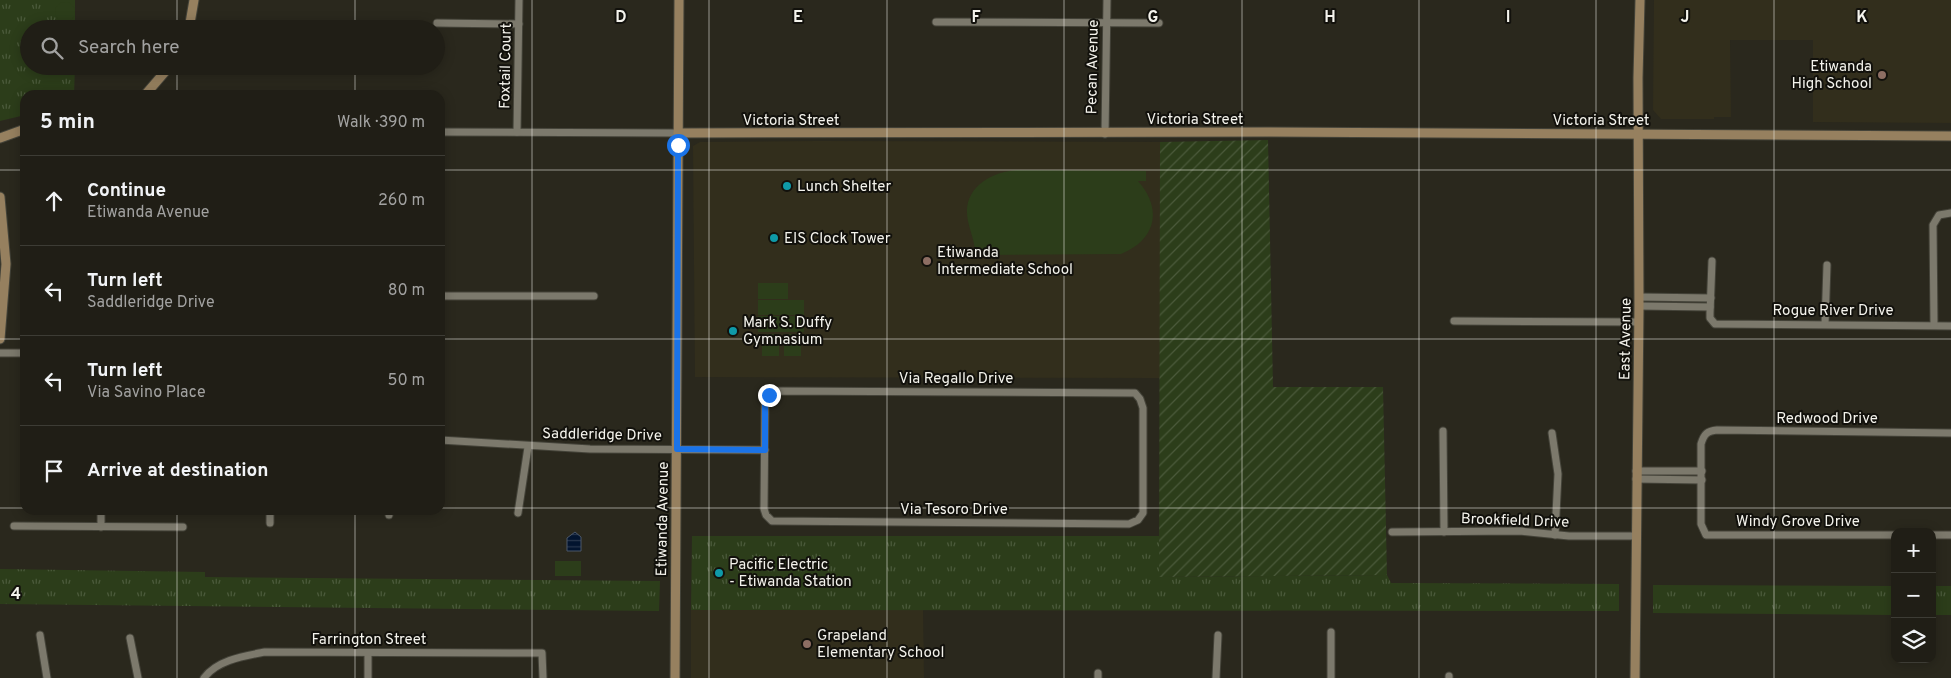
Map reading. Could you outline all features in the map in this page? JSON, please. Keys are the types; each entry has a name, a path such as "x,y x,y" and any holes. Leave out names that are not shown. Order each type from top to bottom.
{"street":[{"path":"191,20 194,0"},
{"name":"Foxtail Court","path":"517,132 519,0"},
{"name":"Etiwanda Avenue","path":"675,678 679,0"},
{"name":"Pecan Avenue","path":"1105,134 1107,0"},
{"name":"East Avenue","path":"1635,678 1640,0"},
{"path":"936,22 1159,23"},
{"path":"445,23 519,24"},
{"path":"150,90 163,75"},
{"path":"0,138 20,131"},
{"name":"Victoria Street","path":"445,132 1951,136"},
{"path":"0,197 6,264 0,339"},
{"path":"1934,325 1933,226 1938,215 1951,213"},
{"path":"1639,301 1710,307 1712,261"},
{"path":"1825,324 1827,266"},
{"path":"445,296 594,296"},
{"path":"1639,301 1711,298"},
{"name":"Rogue River Drive","path":"1710,307 1710,318 1715,324 1951,326"},
{"path":"1454,321 1639,322"},
{"path":"0,353 20,353"},
{"name":"Via Regallo Drive","path":"765,450 765,404 769,395 776,391 1134,393 1140,399 1143,408 1143,513 1138,520"},
{"path":"1444,431 1444,532"},
{"name":"Redwood Drive","path":"1702,471 1700,444 1704,435 1709,431 1951,433"},
{"path":"1552,433 1558,474 1555,535"},
{"name":"Saddleridge Drive","path":"445,440 528,447 765,450"},
{"path":"518,513 528,447"},
{"name":"Via Tesoro Drive","path":"765,450 764,509 770,520 1129,524 1138,520"},
{"path":"1702,471 1702,480 1636,475 1702,471"},
{"name":"Windy Grove Drive","path":"1702,480 1703,532 1706,535 1713,537 1891,535"},
{"path":"101,515 101,527"},
{"path":"270,515 270,523"},
{"path":"14,526 183,527"},
{"name":"Brookfield Drive","path":"1392,532 1520,532 1555,535 1636,536"},
{"path":"1936,535 1951,535"},
{"path":"1331,632 1331,678"},
{"path":"1216,678 1218,634"},
{"path":"40,635 47,678"},
{"path":"130,638 138,678"},
{"name":"Farrington Street","path":"204,678 210,670 239,657 265,652 368,654 542,653 543,678"},
{"path":"368,654 368,678"}],"shaded area":[{"name":"Etiwanda High School","path":"1654,0 1951,0 1951,123 1813,122 1813,40 1730,40 1731,117 1714,117 1714,119 1661,119 1653,110"},
{"name":"Etiwanda Intermediate School","path":"700,142 1160,142 1160,378 695,377 693,146"},
{"name":"Grapeland Elementary School","path":"923,609 924,678 691,678 691,610"}],"green space":[{"path":"0,0 75,0 75,20 20,20 20,75 75,75 74,90 20,90 20,116 0,121"},
{"path":"61,2 69,2 75,8 75,16 71,20 59,20 55,16 55,8"},
{"path":"1268,140 1273,387 1383,387 1387,575 1159,577 1160,142"},
{"path":"1017,170 1146,171 1146,181 1138,181 1151,202 1152,223 1142,241 1121,254 975,255 967,210 973,191 980,184 997,174"},
{"path":"758,283 788,283 788,299 758,299"},
{"path":"758,300 804,300 804,315 758,315"},
{"path":"758,316 804,316 804,332 758,332"},
{"path":"762,334 779,334 779,356 762,356"},
{"path":"784,334 801,334 801,356 784,356"},
{"path":"692,536 1159,536 1160,577 1387,575 1391,583 1619,584 1619,611 691,610"},
{"path":"555,561 581,561 581,576 555,576"},
{"path":"0,569 205,572 205,577 660,581 659,611 0,604"},
{"path":"1653,585 1891,586 1891,615 1653,613"},
{"path":"1936,586 1951,586 1951,615 1936,615"}],"water":[{"path":"575,532 581,537 581,551 567,551 567,538"}],"place":[{"name":"Etiwanda High School","path":"1882,75"},
{"name":"Lunch Shelter","path":"787,186"},
{"name":"EIS Clock Tower","path":"774,238"},
{"name":"Etiwanda Intermediate School","path":"927,261"},
{"name":"Mark S. Duffy Gymnasium","path":"733,331"},
{"name":"Pacific Electric - Etiwanda Station","path":"719,573"},
{"name":"Grapeland Elementary School","path":"807,644"}],"route":[{"path":"678,145 677,449 765,450 765,404 769,395"}]}
